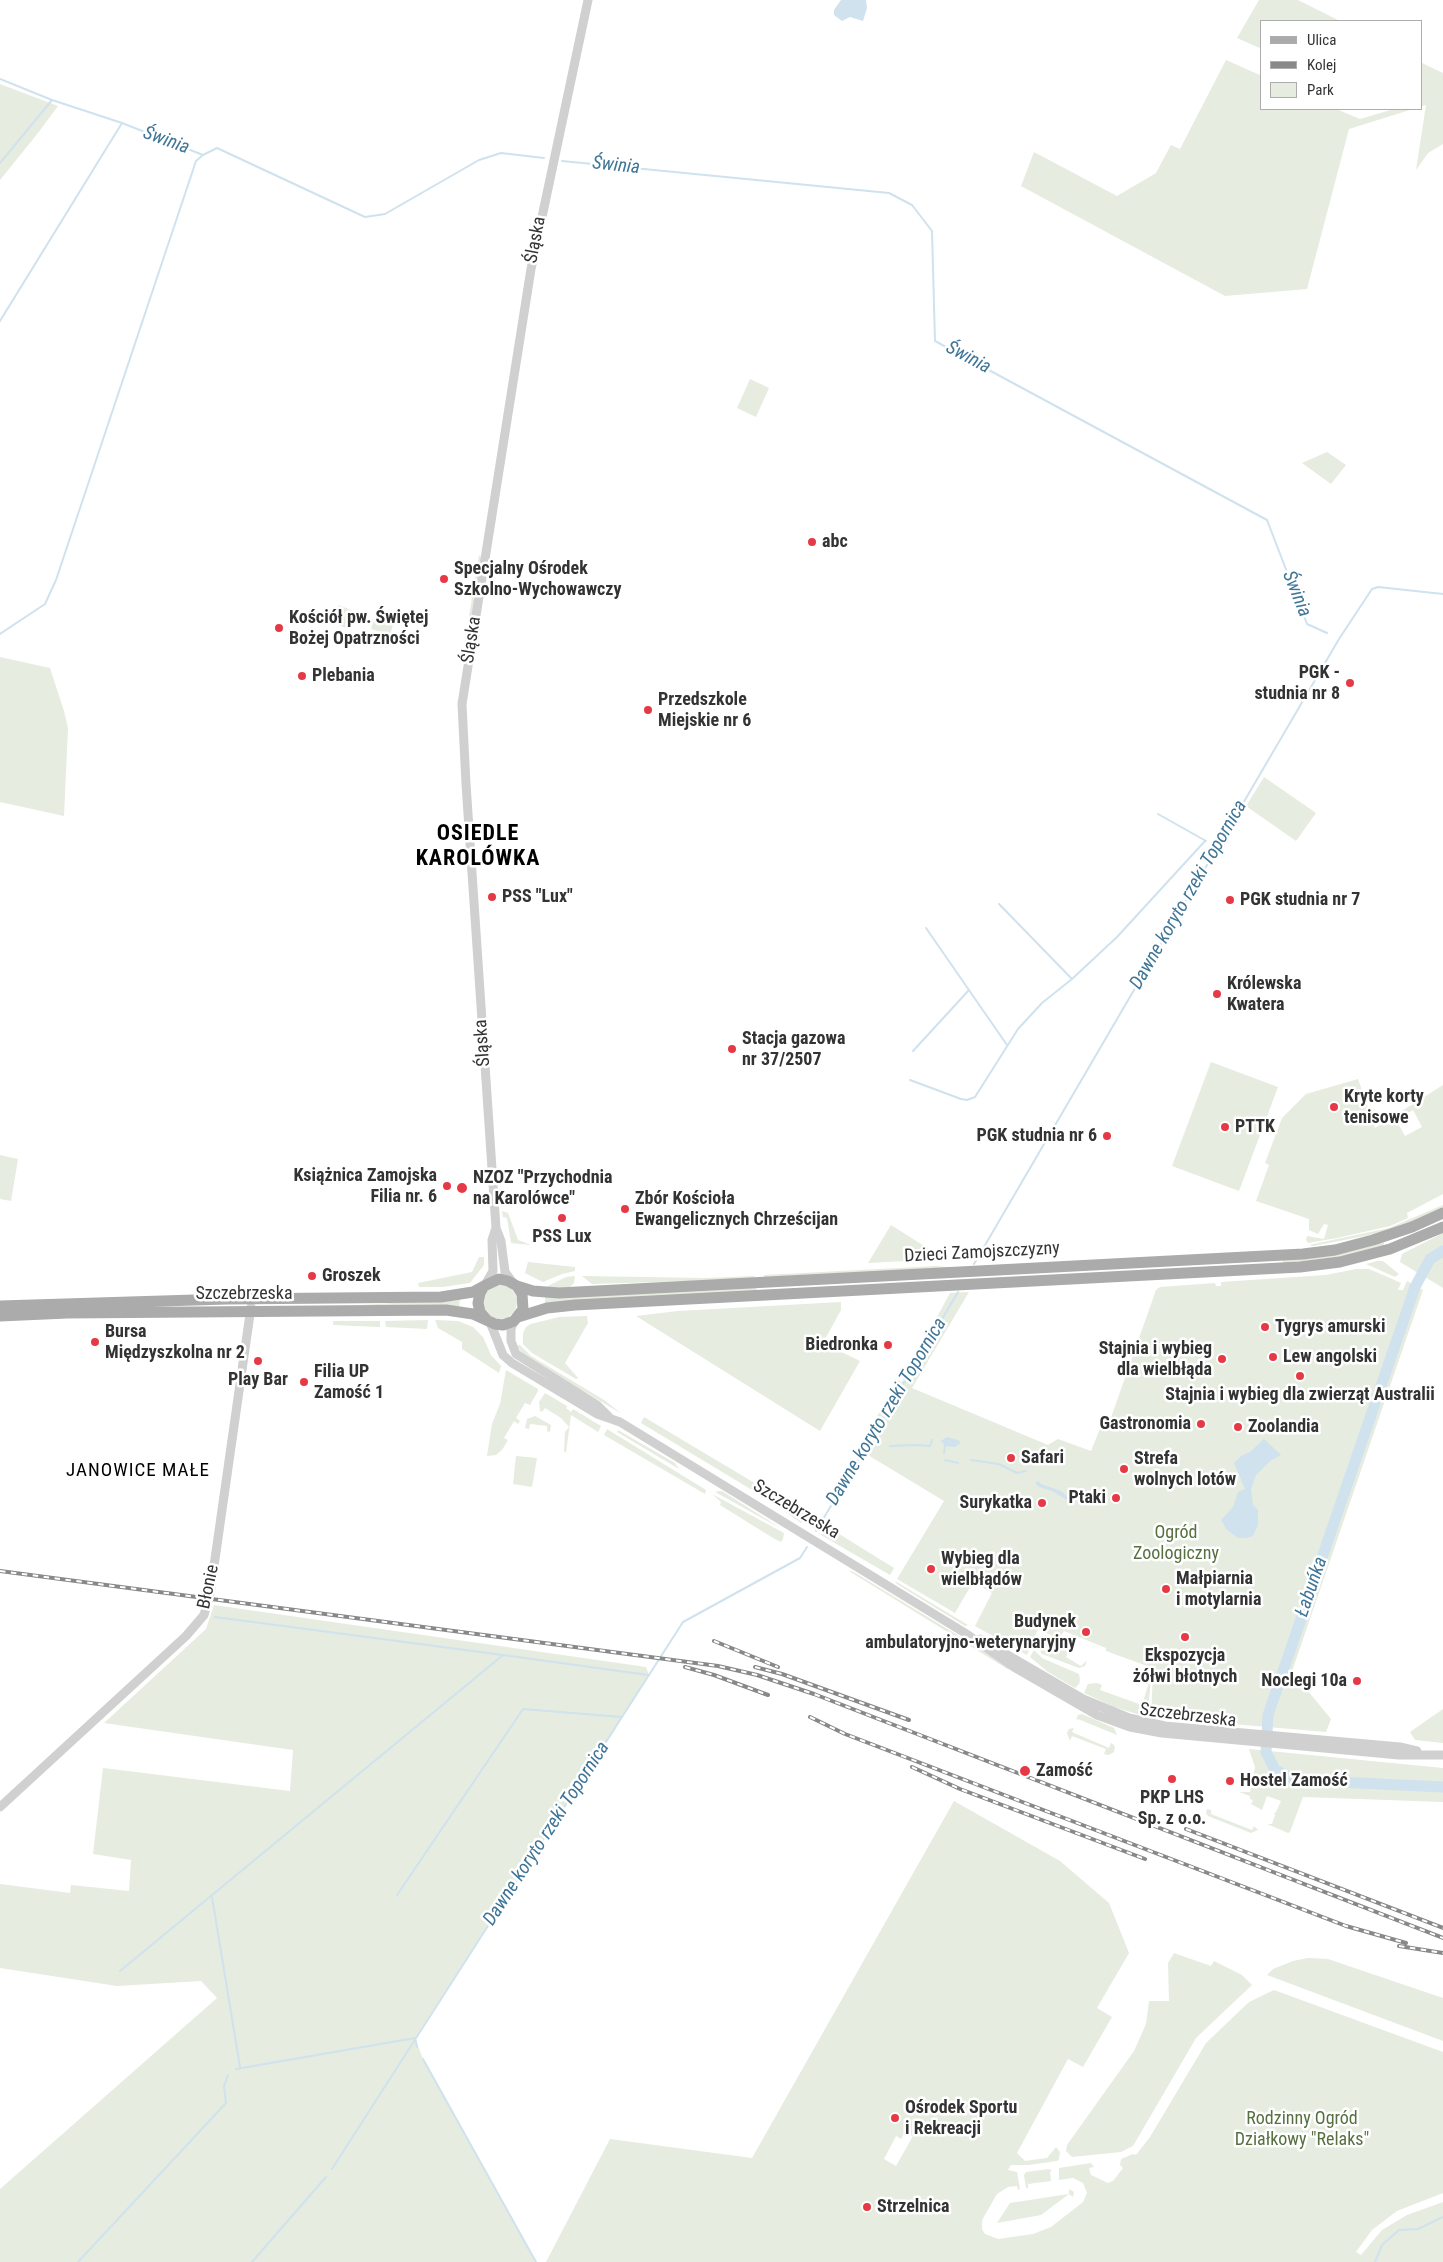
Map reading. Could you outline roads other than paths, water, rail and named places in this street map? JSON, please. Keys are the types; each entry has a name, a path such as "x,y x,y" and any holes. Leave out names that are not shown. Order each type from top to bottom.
{"main road":[{"name":"Dzieci Zamojszczyzny","path":"515,1284 525,1290 560,1293 1303,1254 1335,1250 1373,1240 1412,1227 1443,1213"},
{"name":"Dzieci Zamojszczyzny","path":"516,1319 547,1308 575,1305 1300,1267 1340,1262 1390,1249 1443,1227"},
{"path":"499,1280 515,1284 522,1294 524,1304 516,1319 503,1325 488,1321 480,1312 478,1303 480,1293 485,1286 499,1280"},
{"name":"Szczebrzeska","path":"0,1306 450,1296 473,1292 485,1286"},
{"name":"Szczebrzeska","path":"0,1316 68,1313 446,1310 469,1313 488,1321"}],"street":[{"name":"Śląska","path":"515,1284 505,1272 501,1241 496,1228 462,704 531,269 588,0"},
{"name":"Śląska","path":"485,1286 493,1271 492,1240 496,1228"},
{"name":"Błonie","path":"0,1807 186,1636 204,1615 210,1594 253,1299"},
{"name":"Szczebrzeska","path":"516,1319 511,1329 511,1341 516,1354 597,1404 609,1417"},
{"name":"Szczebrzeska","path":"488,1321 503,1355 512,1363 592,1411 609,1417 965,1633 994,1646 1082,1699 1115,1714 1158,1725 1249,1737 1400,1747 1443,1755"}],"water":[{"path":"841,0 866,0 867,8 863,21 850,17 842,21 834,15 834,10"},
{"path":"947,1437 958,1440 961,1443 955,1447 945,1446 941,1441"},
{"path":"1264,1439 1281,1455 1270,1461 1256,1475 1251,1489 1253,1505 1258,1510 1258,1525 1253,1536 1238,1538 1227,1530 1221,1520 1233,1507 1238,1492 1245,1489 1234,1463"},
{"path":"1038,1481 1041,1484 1061,1491 1069,1498 1081,1496 1084,1499 1070,1502 1052,1491 1039,1487 1035,1483"}],"waterway":[{"path":"0,79 52,100"},
{"name":"Świnia","path":"0,163 52,100 122,123 203,155 217,148 365,217 385,214 479,160 501,153 544,158"},
{"path":"0,321 122,123"},
{"path":"0,634 45,604 56,580 196,161 203,155"},
{"name":"Świnia","path":"562,161 889,193 912,205 932,231 935,341 1267,520 1307,624 1327,633"},
{"name":"Dawne koryto rzeki Topornica","path":"974,1264 1339,639 1372,589 1378,587 1443,594"},
{"path":"1158,814 1206,841"},
{"path":"910,1080 961,1099 967,1100 975,1097 1018,1029 1042,1003 1072,979 1117,937 1205,841"},
{"name":"Dawne koryto rzeki Topornica","path":"1213,844 1219,847"},
{"path":"999,904 1072,979"},
{"path":"926,928 1007,1045"},
{"path":"913,1051 969,990"},
{"name":"Łabuńka","path":"1443,1251 1430,1259 1415,1287 1268,1715 1266,1752 1275,1770 1295,1780 1443,1787"},
{"name":"Dawne koryto rzeki Topornica","path":"816,1531 958,1292"},
{"path":"890,1446 930,1446 932,1440"},
{"path":"944,1453 945,1446"},
{"path":"945,1460 958,1463"},
{"path":"971,1460 999,1464 1017,1473 1026,1471"},
{"name":"Dawne koryto rzeki Topornica","path":"332,2169 683,1622 800,1558 807,1547"},
{"path":"215,1617 503,1655"},
{"path":"120,1971 503,1655 648,1675"},
{"path":"397,1895 523,1709 622,1717"},
{"path":"212,1897 240,2067"},
{"path":"236,2069 415,2038 417,2047"},
{"path":"423,2059 536,2262"},
{"path":"78,2262 226,2103 224,2086 228,2075"},
{"name":"Dawne koryto rzeki Topornica","path":"252,2262 326,2177"},
{"path":"1375,2262 1382,2245 1399,2230 1418,2229 1443,2217"}],"railway":[{"path":"0,1571 718,1666 757,1675 814,1694 1443,1938"},
{"path":"714,1641 778,1667"},
{"path":"685,1667 714,1675 768,1695"},
{"path":"755,1667 782,1674 909,1720"},
{"path":"810,1717 845,1734 1346,1926 1406,1943"},
{"path":"912,1767 960,1789 1145,1859"},
{"path":"1186,1829 1443,1928"},
{"path":"1399,1946 1443,1953"}],"place":[{"name":"abc","path":"812,542"},
{"name":"Specjalny Ośrodek Szkolno-Wychowawczy","path":"444,579"},
{"name":"Kościół pw. Świętej Bożej Opatrzności","path":"279,628"},
{"name":"Plebania","path":"302,676"},
{"name":"PGK - studnia nr 8","path":"1350,683"},
{"name":"Przedszkole Miejskie nr 6","path":"648,710"},
{"name":"PSS \"Lux\"","path":"492,897"},
{"name":"PGK studnia nr 7","path":"1230,900"},
{"name":"Królewska Kwatera","path":"1217,994"},
{"name":"Stacja gazowa nr 37/2507","path":"732,1049"},
{"name":"Kryte korty tenisowe","path":"1334,1107"},
{"name":"PTTK","path":"1225,1127"},
{"name":"PGK studnia nr 6","path":"1107,1136"},
{"name":"Książnica Zamojska Filia nr. 6","path":"447,1186"},
{"name":"NZOZ \"Przychodnia na Karolówce\"","path":"462,1188"},
{"name":"Zbór Kościoła Ewangelicznych Chrześcijan","path":"625,1209"},
{"name":"PSS Lux","path":"562,1218"},
{"name":"Groszek","path":"312,1276"},
{"name":"Tygrys amurski","path":"1265,1327"},
{"name":"Bursa Międzyszkolna nr 2","path":"95,1342"},
{"name":"Biedronka","path":"888,1345"},
{"name":"Lew angolski","path":"1273,1357"},
{"name":"Stajnia i wybieg dla wielbłąda","path":"1222,1359"},
{"name":"Play Bar","path":"258,1361"},
{"name":"Stajnia i wybieg dla zwierząt Australii","path":"1300,1376"},
{"name":"Filia UP Zamość 1","path":"304,1382"},
{"name":"Gastronomia","path":"1201,1424"},
{"name":"Zoolandia","path":"1238,1427"},
{"name":"Safari","path":"1011,1458"},
{"name":"Strefa wolnych lotów","path":"1124,1469"},
{"name":"Ptaki","path":"1116,1498"},
{"name":"Surykatka","path":"1042,1503"},
{"name":"Wybieg dla wielbłądów","path":"931,1569"},
{"name":"Małpiarnia i motylarnia","path":"1166,1589"},
{"name":"Budynek ambulatoryjno-weterynaryjny","path":"1086,1632"},
{"name":"Ekspozycja żółwi błotnych","path":"1185,1637"},
{"name":"Noclegi 10a","path":"1357,1681"},
{"name":"Zamość","path":"1025,1771"},
{"name":"PKP LHS Sp. z o.o.","path":"1172,1779"},
{"name":"Hostel Zamość","path":"1230,1781"},
{"name":"Ośrodek Sportu i Rekreacji","path":"895,2118"},
{"name":"Strzelnica","path":"867,2207"}],"district":[{"name":"OSIEDLE KAROLÓWKA","path":"478,846"},
{"name":"JANOWICE MAŁE","path":"138,1471"}],"park label":[{"name":"Ogród Zoologiczny","path":"1176,1544"},
{"name":"Rodzinny Ogród Działkowy \"Relaks\"","path":"1302,2129"}]}
